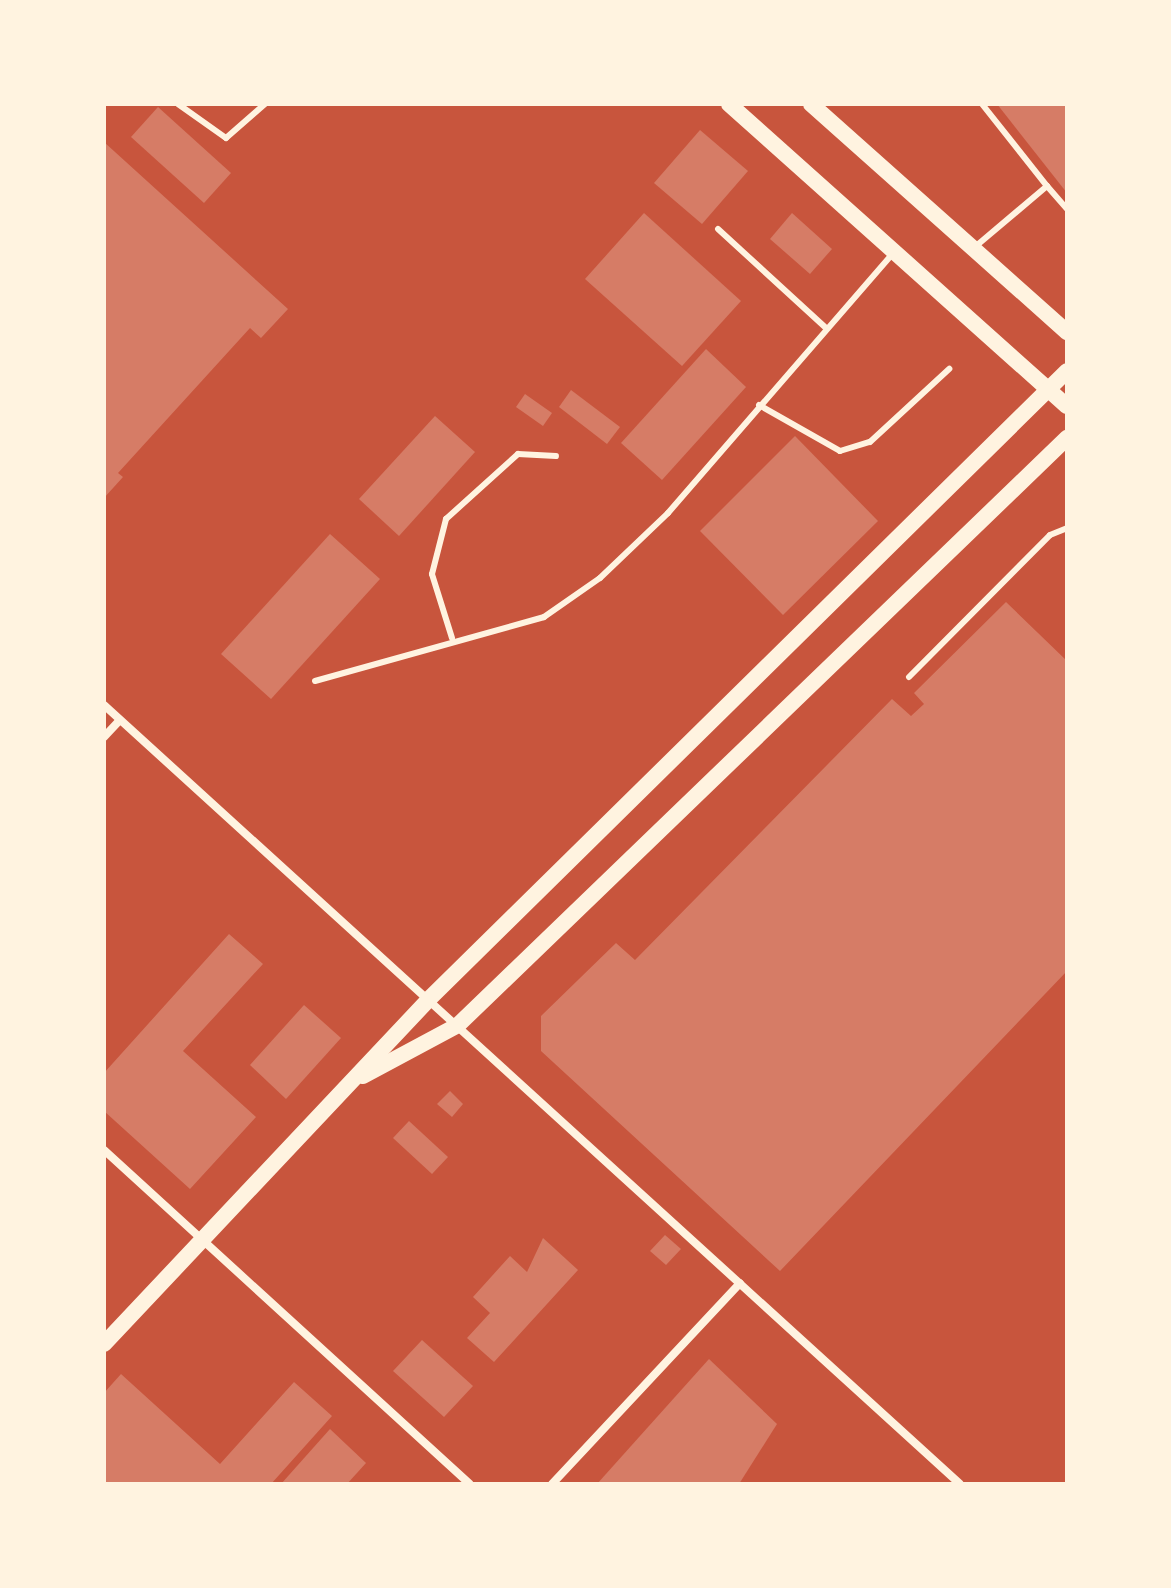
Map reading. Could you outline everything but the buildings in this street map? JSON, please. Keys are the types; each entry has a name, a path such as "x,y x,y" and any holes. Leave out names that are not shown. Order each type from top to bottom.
{"main road":[{"path":"729,104 1067,406"},
{"path":"811,104 1067,332"},
{"path":"104,1344 429,999 1067,371"},
{"path":"351,1082 458,1025 1067,438"}],"street":[{"path":"104,705 960,1484"},
{"path":"104,737 120,720"},
{"path":"104,1150 470,1484"},
{"path":"552,1484 740,1283"}],"lane":[{"path":"178,104 226,138 265,104"},
{"path":"982,104 1067,209"},
{"path":"973,248 1047,186"},
{"path":"718,229 825,327"},
{"path":"315,681 452,638 544,617 600,578 668,513 825,327 894,252"},
{"path":"759,405 840,451 870,442 949,369"},
{"path":"452,638 432,574 446,519 518,454 556,456"},
{"path":"909,677 1050,535 1067,528"}]}
